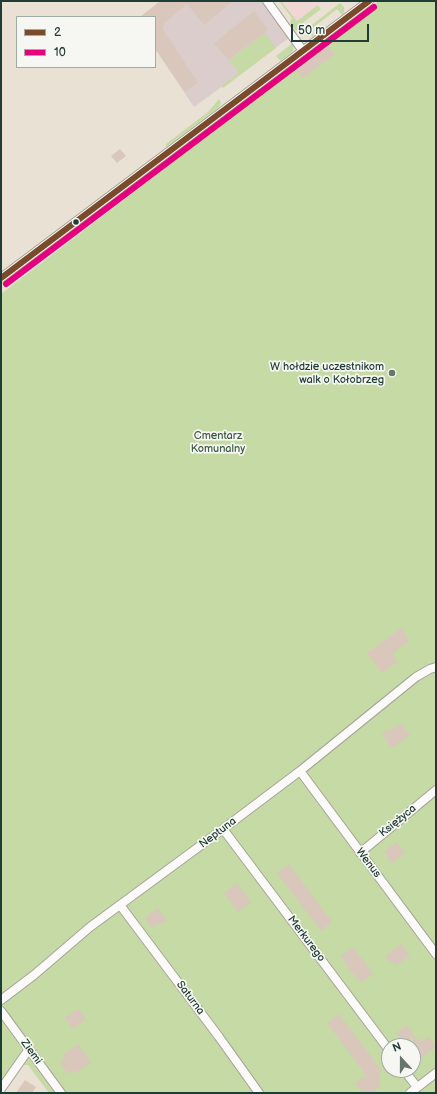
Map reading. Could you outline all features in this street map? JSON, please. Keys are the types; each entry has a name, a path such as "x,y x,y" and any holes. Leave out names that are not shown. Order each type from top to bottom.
{"street":[{"path":"267,1 303,51"},
{"path":"1,278 369,1"},
{"name":"Neptuna","path":"1,1000 34,975 90,927 300,771 416,677 436,667"},
{"name":"Wenus","path":"300,771 436,954"},
{"name":"Księżyca","path":"360,853 436,790"},
{"name":"Merkurego","path":"223,829 381,1039"},
{"name":"Saturna","path":"120,905 259,1093"},
{"name":"Ziemi","path":"1,1011 61,1093"},
{"path":"1,1089 29,1049"},
{"path":"410,1093 436,1073"},
{"path":"410,1078 417,1087"}],"shaded area":[{"path":"171,1 261,1 289,38 194,107 156,50 156,16 154,16"},
{"path":"281,1 324,1 297,21"}],"green space":[{"path":"279,1 281,1 297,21 318,5 321,9 304,22 296,31 290,23 292,18"},
{"name":"Cmentarz Komunalny","path":"379,1 436,1 436,1093 49,1093 28,1065 21,1065 1,1093 1,294 176,160 173,156 316,48 318,51 336,38 335,34"},
{"path":"340,3 344,7 344,13 342,15 337,9 310,30 314,36 313,37 308,28"},
{"path":"265,33 276,48 223,88 221,86 239,73 229,60"},
{"path":"293,43 293,51 281,61 276,56"},
{"path":"219,99 221,103 219,107 166,147 166,144 208,112"},
{"path":"168,160 169,161 48,253 46,250"}],"building":[{"path":"160,1 233,1 204,25 187,4 164,23 163,29 198,83 185,92 156,49 156,16 141,16"},
{"path":"254,11 268,30 228,60 214,43"},
{"path":"328,46 335,54 303,78 296,70"},
{"path":"120,149 126,156 117,163 111,156"},
{"path":"401,628 410,640 392,654 397,662 382,673 367,653"},
{"path":"401,723 410,735 392,748 382,734 389,729 390,731"},
{"path":"396,842 405,853 392,863 384,852"},
{"path":"289,864 332,922 321,931 277,873"},
{"path":"237,883 251,902 238,912 224,893"},
{"path":"158,908 167,920 152,928 145,918"},
{"path":"401,944 410,956 396,965 393,961 390,963 385,956"},
{"path":"353,947 373,974 361,983 346,966 347,965 341,956"},
{"path":"79,1009 86,1019 73,1029 65,1018"},
{"path":"339,1014 381,1070 378,1074 381,1078 378,1081 381,1086 372,1093 363,1093 355,1083 366,1075 327,1023"},
{"path":"406,1025 417,1038 400,1038 396,1033"},
{"path":"428,1036 436,1047 421,1058 421,1041"},
{"path":"78,1044 91,1062 76,1073 74,1070 68,1074 60,1063 65,1058 63,1055"},
{"path":"25,1080 36,1087 32,1093 16,1093"}],"transit line":[{"name":"2","path":"1,278 369,1"},
{"name":"10","path":"6,284 374,7"}],"place":[{"name":"W hołdzie uczestnikom walk o Kołobrzeg","path":"392,373"}]}
